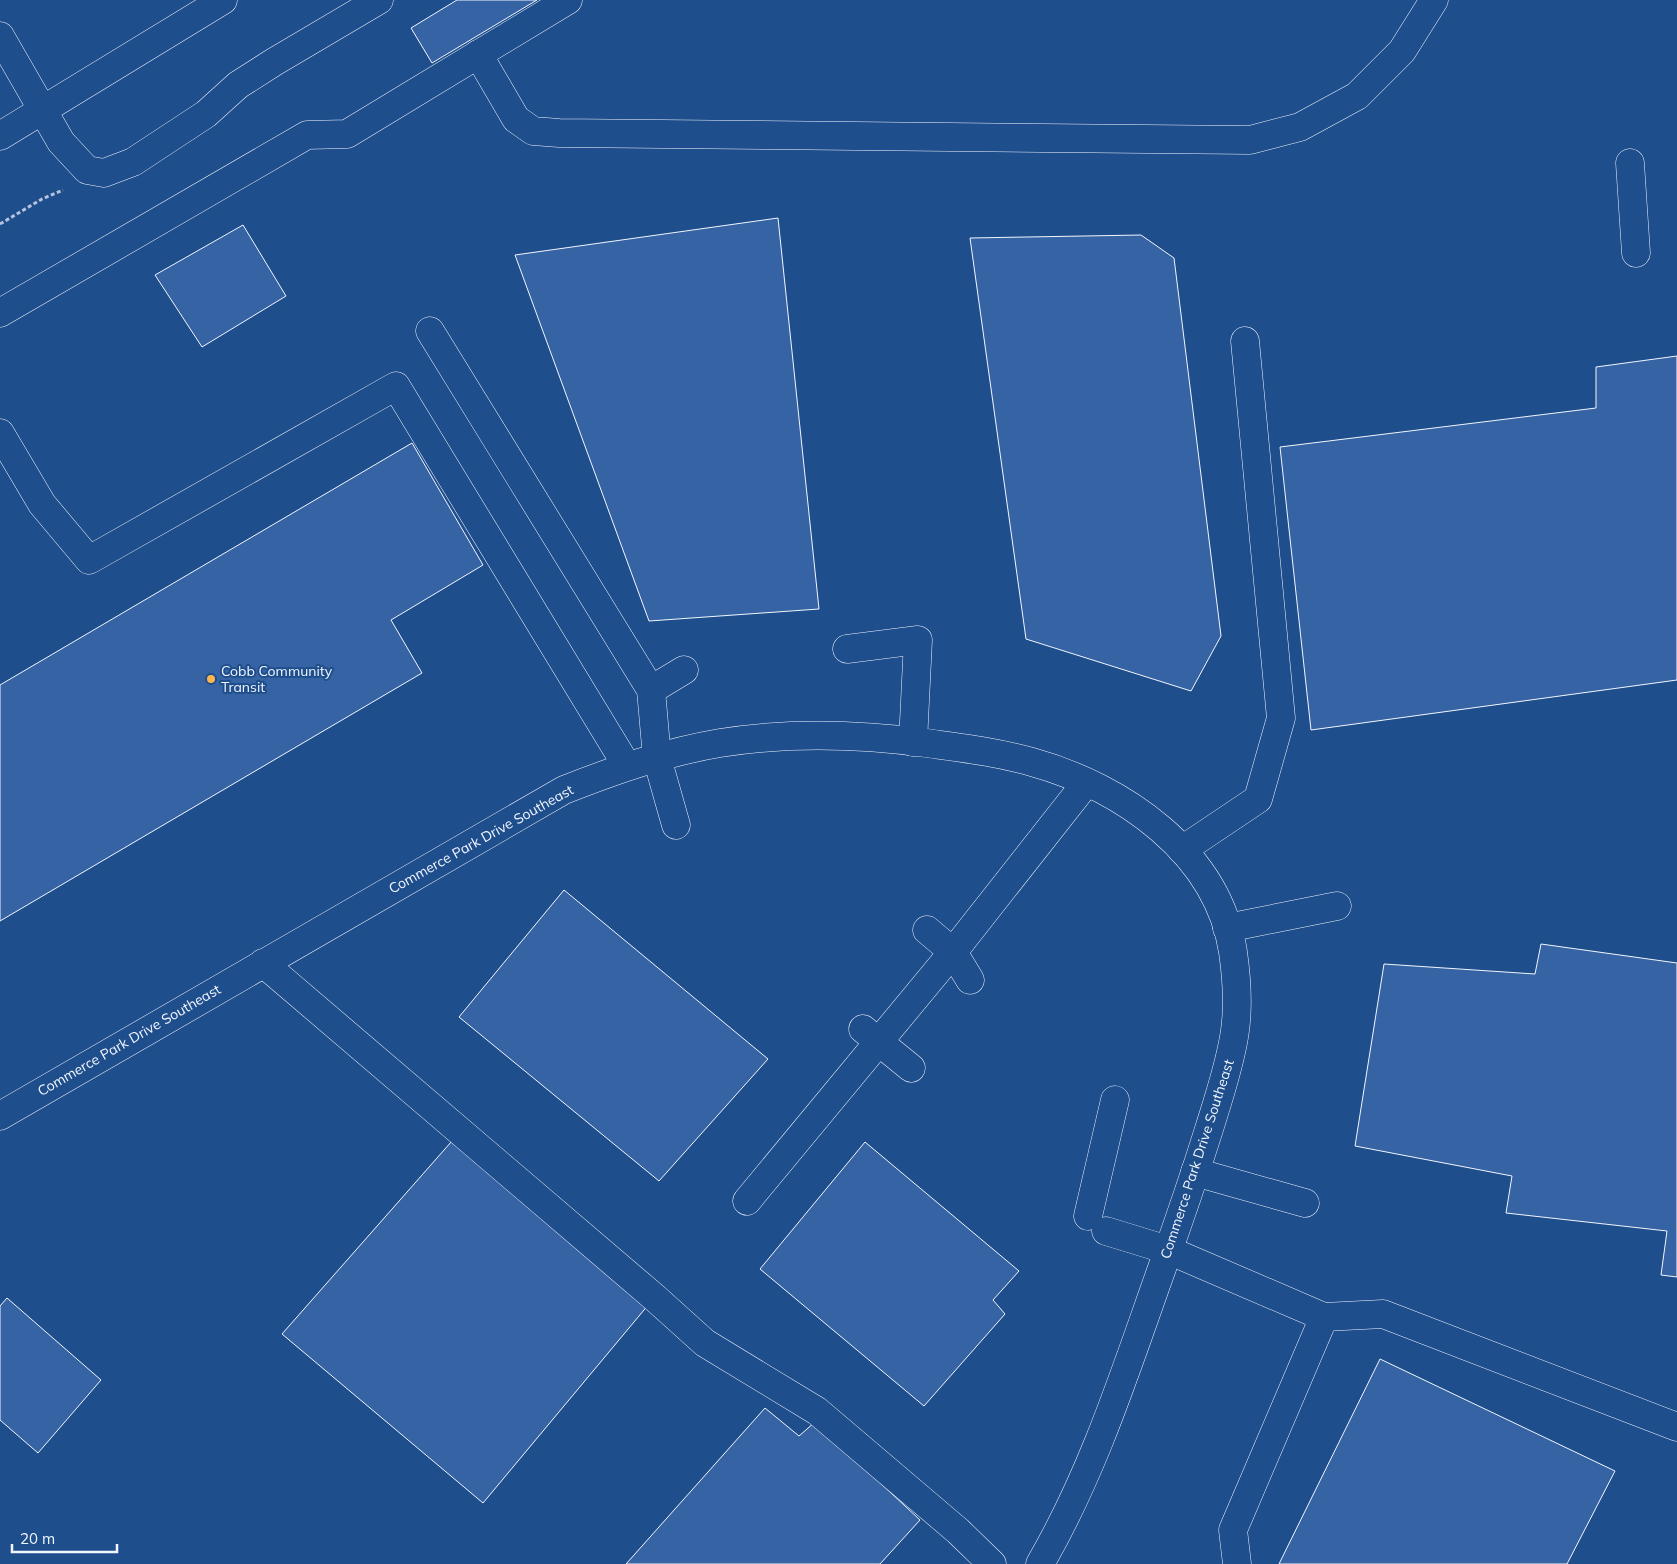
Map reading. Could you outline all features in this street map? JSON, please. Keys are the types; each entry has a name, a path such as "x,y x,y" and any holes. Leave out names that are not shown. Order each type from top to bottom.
{"main road":[{"path":"0,136 223,0"},
{"path":"0,36 61,142 87,170 104,172 133,162 206,114 238,86 266,66 379,0"},
{"path":"0,313 307,135 347,134 568,0"},
{"path":"478,54 516,119 533,130 559,133 1250,140 1300,128 1358,96 1402,51 1434,0"},
{"path":"1630,163 1636,253"},
{"path":"430,331 651,690 657,758 676,825"},
{"path":"1182,850 1258,799 1280,718 1245,341"},
{"path":"0,433 42,504 89,560 396,386 627,766"},
{"path":"847,649 918,640 913,742"},
{"path":"651,690 684,670"},
{"name":"Commerce Park Drive Southeast","path":"0,1116 564,790 627,766 720,743 784,736 844,735 977,750 1032,762 1107,792 1141,813 1170,837 1199,868 1220,906 1232,948 1238,993 1235,1035 1225,1078 1195,1172 1108,1420 1075,1501 1040,1564"},
{"path":"747,1201 871,1035 952,952 1086,783"},
{"path":"1227,928 1337,906"},
{"path":"927,930 952,952 970,980"},
{"path":"263,963 654,1297 704,1343 817,1411 958,1531 992,1564"},
{"path":"871,1035 911,1068"},
{"path":"1115,1100 1097,1224 1168,1250 1324,1317 1383,1314 1677,1427"},
{"path":"1195,1172 1305,1204"},
{"path":"1237,1564 1233,1530 1324,1317"}],"building":[{"path":"457,0 537,0 432,63 411,28"},
{"path":"778,218 819,609 649,621 515,255"},
{"path":"243,225 286,296 202,347 155,275"},
{"path":"1141,235 1174,258 1221,636 1191,691 1026,639 970,238"},
{"path":"1677,356 1677,680 1311,730 1280,447 1596,408 1596,367"},
{"name":"Cobb Community Transit","path":"412,443 483,565 391,620 422,673 0,921 0,685"},
{"path":"564,890 768,1059 659,1181 459,1017"},
{"path":"1541,944 1677,963 1677,1277 1661,1275 1667,1231 1506,1213 1512,1176 1355,1146 1384,964 1535,974"},
{"path":"452,1141 649,1304 483,1503 282,1334"},
{"path":"865,1142 1019,1271 993,1300 1005,1314 924,1406 760,1269"},
{"path":"7,1298 101,1380 38,1453 0,1420 0,1306"},
{"path":"1380,1359 1615,1471 1567,1564 1279,1564"},
{"path":"765,1408 799,1436 815,1422 920,1520 880,1564 626,1564"}],"place":[{"name":"Cobb Community Transit","path":"211,679"}]}
